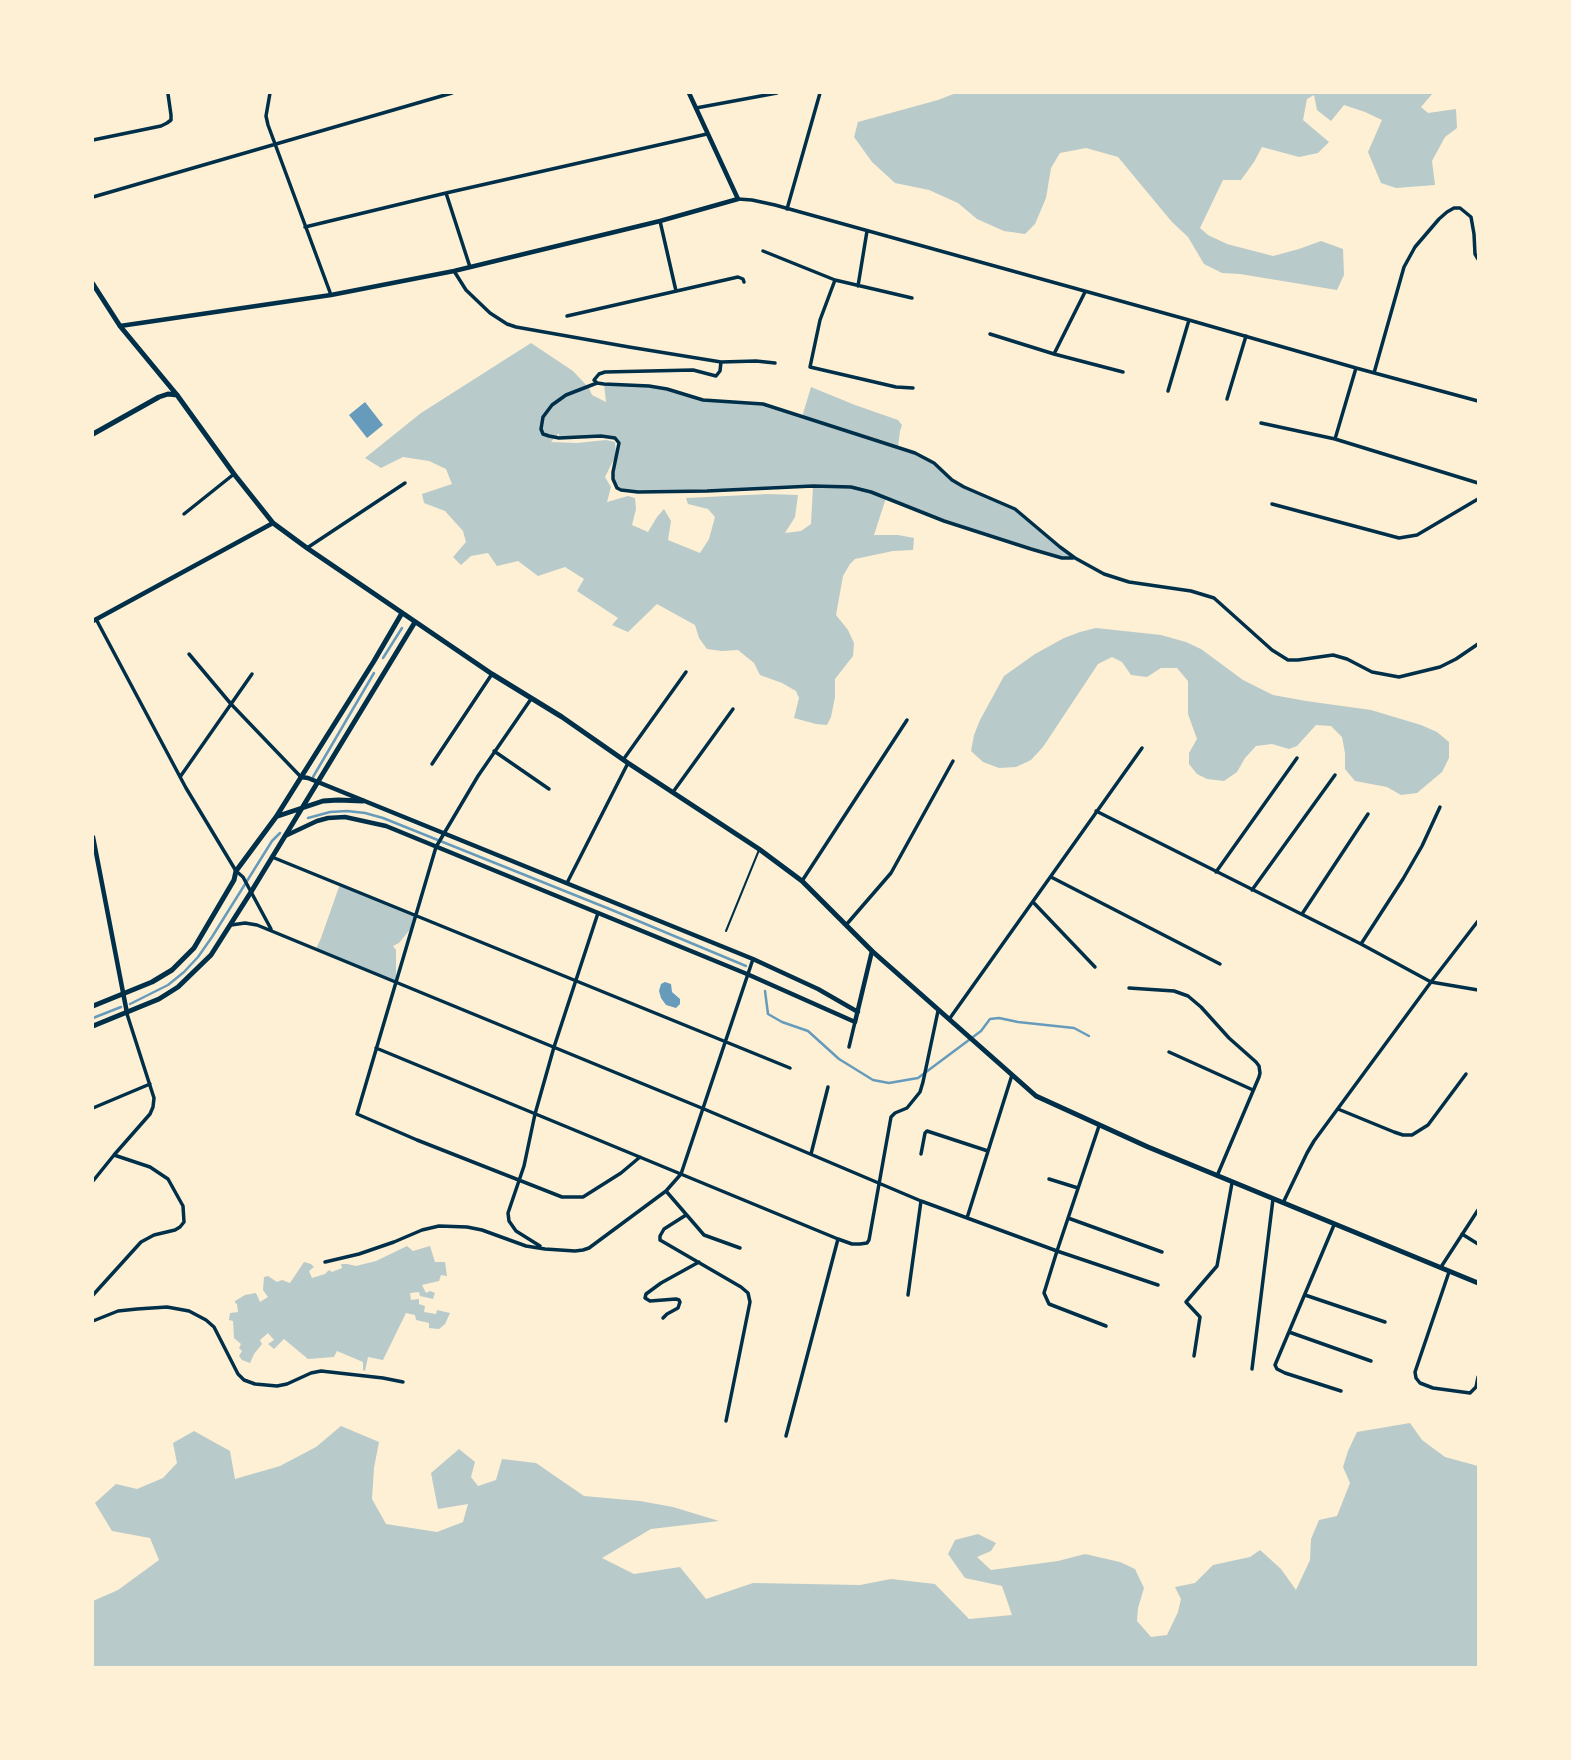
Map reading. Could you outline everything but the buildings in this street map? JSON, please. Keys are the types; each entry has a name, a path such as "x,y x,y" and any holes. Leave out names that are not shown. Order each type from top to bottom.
{"main road":[{"path":"93,284 120,326 177,395 272,523 492,674 760,849 802,881 872,951 1036,1096 1232,1183 1478,1283"},
{"path":"159,397 163,389 161,377"},
{"path":"93,433 159,397 177,395"},
{"path":"93,1006 123,998 172,970 187,956 234,880 236,871 301,777 402,613"},
{"path":"93,1026 159,999 186,980 211,955 415,622"},
{"path":"374,661 386,669"},
{"path":"275,817 323,801 363,801"},
{"path":"284,813 294,821"}],"street":[{"path":"270,93 266,116 331,295"},
{"path":"93,197 452,93"},
{"path":"689,93 738,199"},
{"path":"695,108 777,93"},
{"path":"788,209 820,93"},
{"path":"93,140 167,123 171,120 168,94"},
{"path":"305,227 707,134"},
{"path":"446,193 470,267"},
{"path":"120,326 331,295 453,271 660,221 738,199 788,209 1478,401"},
{"path":"1374,373 1408,259 1426,234 1454,208 1460,208 1471,217 1475,254 1478,259"},
{"path":"660,221 676,291"},
{"path":"858,286 867,231"},
{"path":"763,251 835,280 912,298"},
{"path":"453,271 466,290 490,313 516,327 721,362 775,363"},
{"path":"567,316 738,277 744,282"},
{"path":"835,280 820,320 810,367 896,387 913,388"},
{"path":"1054,354 1085,292"},
{"path":"1168,391 1189,320"},
{"path":"990,334 1123,372"},
{"path":"1227,399 1247,336"},
{"path":"597,383 594,380 596,377 605,372 683,370 701,371 716,376 721,362"},
{"path":"1335,439 1356,368"},
{"path":"1075,558 1062,558 1031,549 944,521 871,492 851,488 813,486 707,491 621,491 613,479 618,440 610,436 559,438 543,434 540,424 552,405 566,395 597,383 649,386 718,402 763,404 915,453 934,463 964,487 1015,509 1075,558 1104,574 1120,580 1191,591 1214,598 1272,650 1288,660 1332,655 1373,672 1399,677 1440,667 1478,644"},
{"path":"1261,423 1335,439 1478,483"},
{"path":"184,514 234,474"},
{"path":"307,548 405,483"},
{"path":"1272,504 1399,538 1417,535 1478,499"},
{"path":"272,523 94,620 180,777 236,871 243,877 272,931"},
{"path":"189,653 231,704 301,777 317,781 753,959 818,989 858,1012"},
{"path":"567,883 625,761 686,672"},
{"path":"180,777 252,674"},
{"path":"432,764 492,674"},
{"path":"531,698 494,751 437,845 357,1114 562,1197 583,1197 621,1173 640,1157"},
{"path":"673,792 733,709"},
{"path":"802,881 907,720"},
{"path":"950,1018 1142,748"},
{"path":"494,751 549,789"},
{"path":"1216,872 1297,758"},
{"path":"846,925 891,873 953,761"},
{"path":"1252,890 1335,775"},
{"path":"1361,944 1403,879 1440,807"},
{"path":"1096,811 1431,982 1478,990"},
{"path":"1302,914 1368,814"},
{"path":"285,836 317,821 345,817 386,826 747,974 855,1022"},
{"path":"93,836 126,1012 154,1098 150,1114 93,1181"},
{"path":"272,857 790,1068"},
{"path":"1051,877 1220,964"},
{"path":"1033,902 1095,967"},
{"path":"545,1249 516,1231 509,1221 510,1206 554,1047 598,913"},
{"path":"1283,1203 1307,1153 1338,1108 1478,921"},
{"path":"231,925 251,923 272,931 704,1109 878,1184 1057,1251 1158,1285"},
{"path":"849,1046 872,951"},
{"path":"325,1262 359,1254 439,1226 475,1228 526,1246 545,1249 575,1251 589,1248 666,1191 681,1174 753,959"},
{"path":"1129,988 1174,991 1193,999 1229,1038 1256,1062 1260,1070 1217,1176"},
{"path":"376,1048 838,1239 852,1244 867,1243 891,1117 908,1108 920,1092 939,1009"},
{"path":"1169,1052 1253,1090"},
{"path":"1338,1108 1394,1132 1412,1135 1429,1125 1466,1074"},
{"path":"967,1218 1012,1075"},
{"path":"93,1108 150,1084"},
{"path":"811,1154 828,1087"},
{"path":"1099,1126 1044,1293 1049,1304 1105,1326"},
{"path":"922,1154 927,1131 988,1151"},
{"path":"93,1295 141,1242 154,1235 175,1230 184,1222 183,1206 161,1173 114,1155"},
{"path":"1049,1179 1078,1188"},
{"path":"1194,1356 1200,1317 1186,1302 1217,1266 1232,1183"},
{"path":"666,1191 704,1236 740,1248"},
{"path":"1252,1369 1273,1199"},
{"path":"908,1295 921,1201"},
{"path":"1440,1268 1478,1210"},
{"path":"686,1215 664,1229 660,1238 674,1249 746,1290 750,1301 726,1421"},
{"path":"1068,1218 1161,1252"},
{"path":"1334,1225 1276,1361 1276,1367 1280,1371 1341,1391"},
{"path":"1462,1234 1478,1244"},
{"path":"786,1436 838,1239"},
{"path":"663,1318 678,1308 679,1300 650,1301 645,1298 646,1294 699,1262"},
{"path":"1449,1272 1415,1372 1416,1378 1433,1388 1470,1393 1476,1387 1478,1377"},
{"path":"1305,1295 1385,1322"},
{"path":"93,1321 118,1311 137,1309 167,1307 189,1311 214,1327 238,1374 244,1380 255,1384 277,1386 321,1371 403,1382"},
{"path":"1289,1332 1371,1361"}],"lane":[{"path":"726,931 760,849"}],"shaded area":[{"path":"956,93 1433,93 1421,107 1428,113 1456,109 1457,128 1445,137 1432,161 1435,185 1396,188 1381,183 1368,152 1382,120 1344,105 1331,121 1317,110 1314,95 1307,99 1303,120 1329,142 1318,153 1299,157 1262,147 1241,180 1223,180 1200,228 1227,244 1273,256 1321,241 1343,249 1344,275 1337,290 1222,273 1204,264 1188,237 1172,222 1118,157 1086,148 1060,153 1051,168 1046,198 1035,224 1025,234 1004,231 977,219 958,203 929,190 895,183 872,162 854,137 858,122"},
{"path":"531,343 573,371 592,395 606,402 604,384 649,386 703,400 763,404 802,417 811,387 898,420 902,425 898,447 925,458 952,480 1011,507 1075,558 1062,558 944,521 886,498 874,535 914,538 913,550 855,559 843,576 836,615 854,643 853,656 835,679 835,697 827,725 816,724 794,718 799,698 796,691 760,675 754,663 738,650 707,649 699,638 695,625 657,604 628,632 612,625 618,618 577,591 584,579 565,567 538,576 518,561 497,566 488,553 471,556 461,565 453,557 466,542 463,531 445,511 424,503 422,494 452,484 446,469 429,461 403,457 381,468 365,458 421,413","holes":["559,433 559,438 610,436 619,443 613,479 617,488 638,492 813,486 811,524 801,531 785,533 795,517 798,495 686,498 688,504 708,509 715,517 709,539 700,553 668,540 671,521 664,509 648,532 632,525 636,509 635,498 628,496 607,502 611,487 605,477 616,455 615,442 551,442"]},
{"path":"1096,628 1161,635 1186,642 1201,649 1243,680 1273,695 1371,710 1421,725 1437,732 1449,742 1449,758 1442,772 1417,793 1401,795 1387,787 1355,781 1345,769 1342,737 1331,726 1316,725 1297,746 1289,749 1272,744 1256,746 1237,772 1224,781 1207,779 1197,774 1189,764 1189,753 1197,739 1188,714 1188,681 1177,668 1161,668 1147,677 1131,675 1122,662 1112,657 1098,664 1043,747 1031,760 1016,767 999,768 983,762 971,751 980,720 1004,676 1064,638"},
{"path":"340,884 416,915 412,927 399,943 393,946 396,950 396,981 316,949"},
{"path":"407,1246 413,1251 430,1246 435,1262 445,1262 447,1276 441,1275 439,1281 422,1285 426,1293 435,1293 433,1299 420,1296 419,1292 410,1293 411,1300 419,1299 419,1304 425,1306 424,1312 436,1314 437,1310 450,1313 445,1324 439,1329 429,1328 429,1323 416,1320 415,1315 406,1313 383,1360 368,1357 365,1371 363,1362 337,1351 334,1357 308,1359 284,1339 274,1349 268,1344 274,1340 268,1333 260,1340 262,1344 250,1363 239,1356 242,1351 239,1348 241,1344 234,1338 230,1313 238,1312 235,1301 245,1295 256,1293 260,1302 268,1297 263,1290 264,1277 290,1283 304,1262 314,1267 309,1271 312,1278 329,1270 332,1272 342,1268 341,1264 356,1266 376,1261"},
{"path":"1410,1423 1422,1440 1445,1457 1478,1466 1478,1667 93,1667 93,1601 118,1590 159,1560 150,1538 112,1531 95,1503 116,1484 137,1489 163,1478 177,1463 173,1443 194,1431 230,1451 235,1479 280,1466 316,1447 341,1426 379,1442 372,1499 386,1524 437,1532 463,1522 468,1504 438,1509 431,1473 459,1449 475,1462 471,1477 478,1486 496,1480 502,1459 536,1463 584,1496 673,1507 719,1521 651,1529 602,1558 634,1574 680,1567 706,1599 753,1583 860,1585 891,1579 935,1584 969,1619 1012,1615 1002,1586 965,1578 948,1554 955,1540 978,1534 996,1543 991,1551 977,1557 991,1570 1058,1561 1085,1554 1120,1562 1135,1569 1144,1588 1137,1621 1151,1637 1167,1635 1181,1599 1175,1587 1195,1583 1213,1565 1250,1557 1260,1550 1281,1569 1296,1590 1310,1560 1311,1539 1319,1520 1337,1516 1350,1483 1343,1467 1357,1432"}],"water":[{"path":"365,402 383,425 367,438 349,415"},
{"path":"661,984 671,984 672,992 680,999 676,1008 666,1005 661,998 659,991"}],"waterway":[{"path":"383,658 402,628"},
{"path":"313,777 374,673"},
{"path":"308,818 347,811 383,818 746,966"},
{"path":"130,1004 168,985 198,957 272,841 280,833"},
{"path":"765,991 768,1014 808,1031 839,1059 873,1080 889,1083 918,1078 981,1031 990,1019 1074,1028 1089,1036"},
{"path":"93,1018 121,1007"}]}
